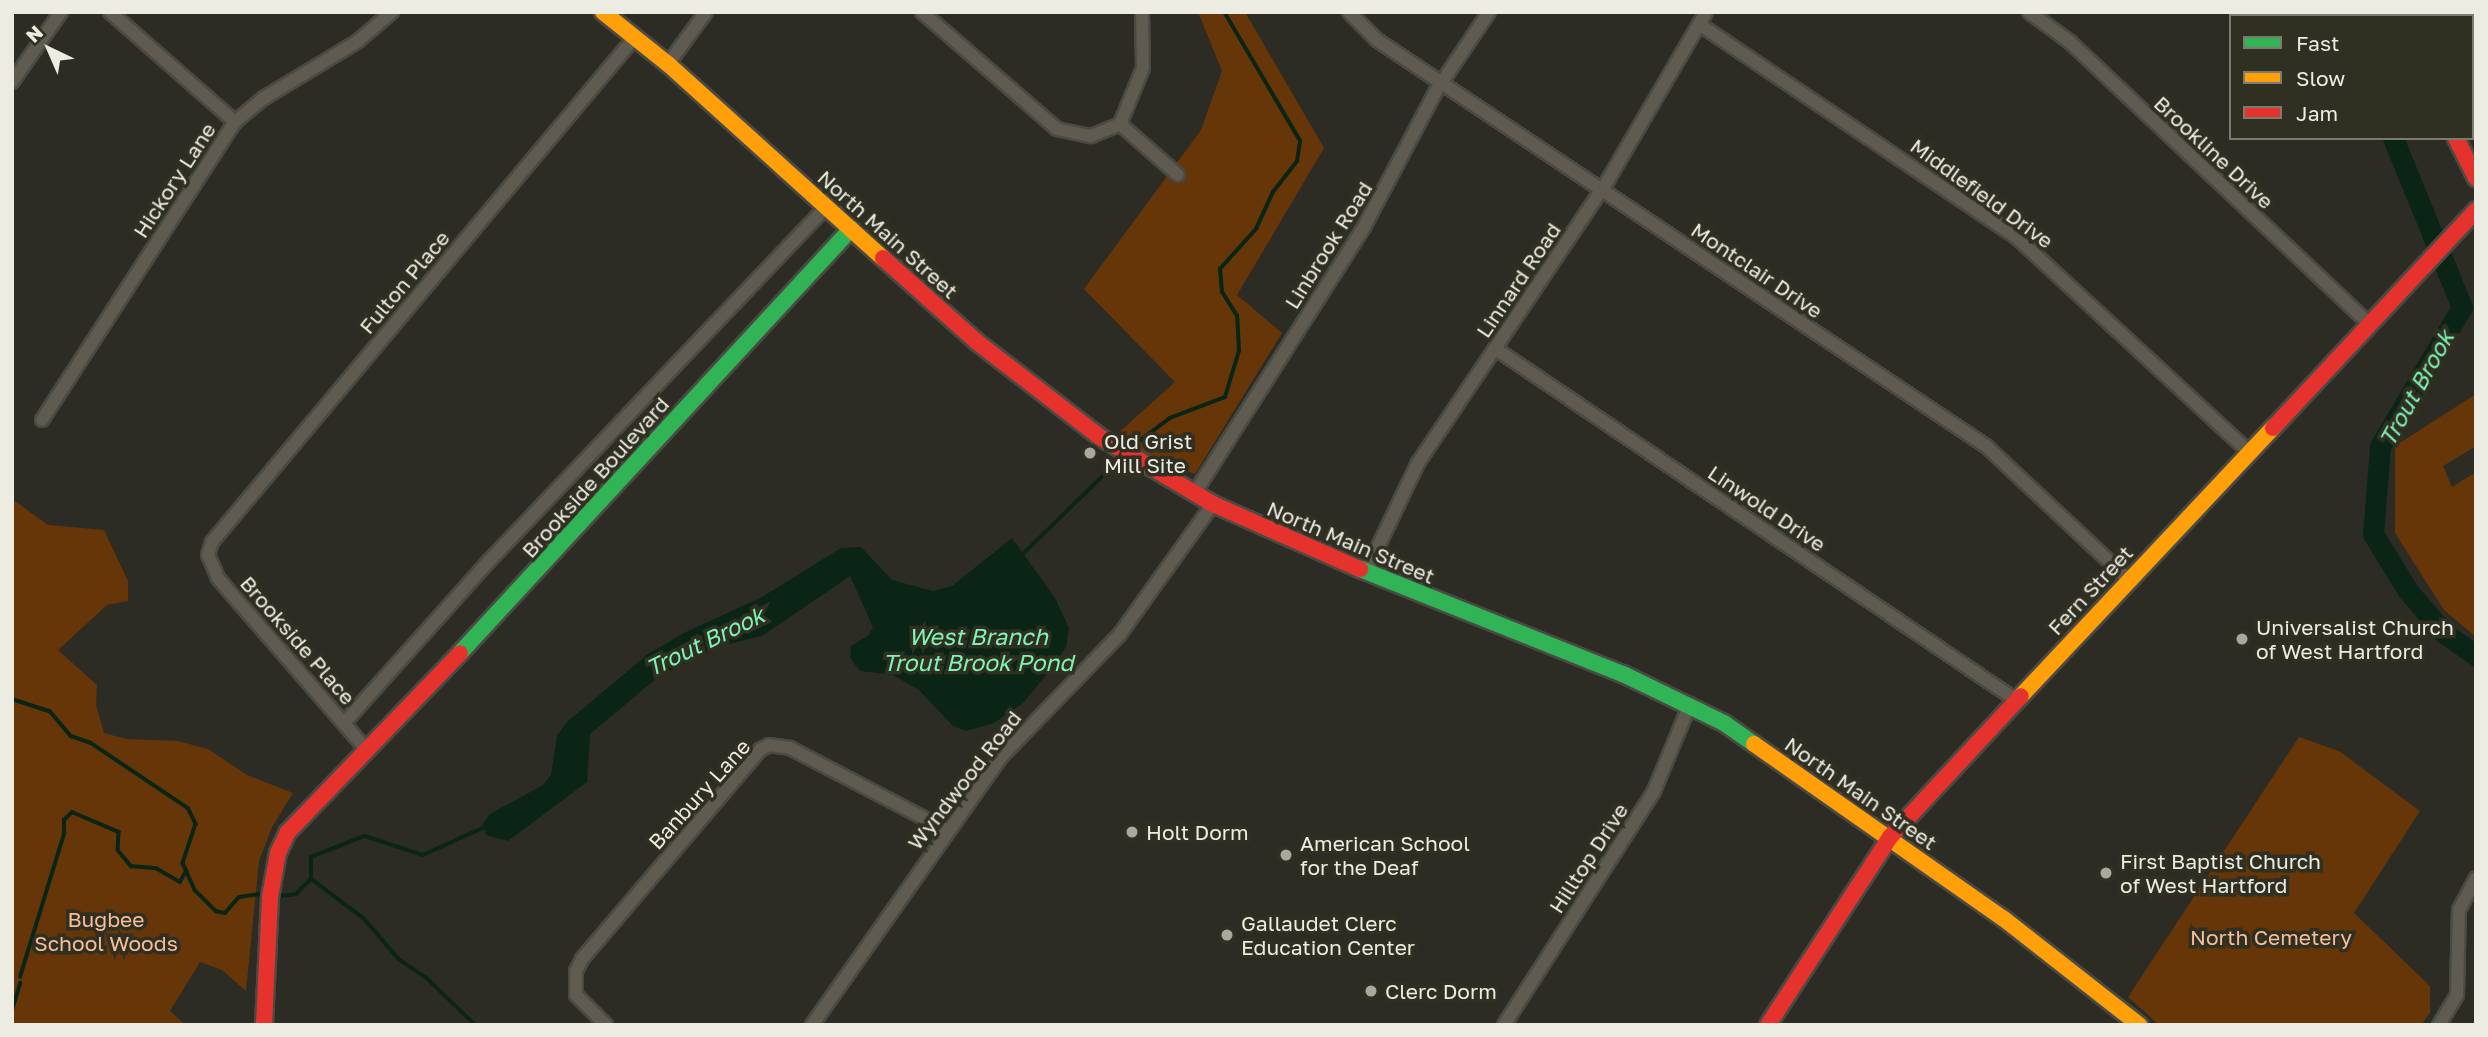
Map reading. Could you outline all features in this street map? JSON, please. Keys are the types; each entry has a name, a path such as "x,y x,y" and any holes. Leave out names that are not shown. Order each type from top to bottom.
{"street":[{"path":"12,82 61,12"},
{"name":"Hickory Lane","path":"42,420 235,122 256,103 358,41 392,12"},
{"name":"North Main Street","path":"603,12 667,64 1021,380 1100,437 1213,505 1366,572 1690,705 1890,837 2129,1021"},
{"path":"667,64 706,12"},
{"path":"922,12 1057,129 1091,136 1120,124 1143,68 1142,12"},
{"name":"Montclair Drive","path":"1349,12 1377,40 1986,446 2129,580"},
{"name":"Linbrook Road","path":"1194,494 1364,228 1442,81 1489,12"},
{"name":"Linnard Road","path":"1366,572 1418,463 1602,189 1706,12"},
{"name":"Brookline Drive","path":"2029,12 2070,42 2369,324"},
{"path":"113,13 235,122"},
{"name":"Middlefield Drive","path":"1699,24 2015,236 2249,452"},
{"name":"Fulton Place","path":"208,555 212,542 635,37"},
{"path":"1120,124 1178,175"},
{"path":"2457,140 2476,178"},
{"name":"Brookside Boulevard","path":"345,722 489,561 826,207"},
{"name":"Fern Street","path":"1768,1025 1890,837 2476,210"},
{"name":"Brookside Boulevard","path":"264,1025 270,897 278,853 304,811 495,617 851,229"},
{"name":"Linwold Drive","path":"1496,349 2016,700"},
{"name":"Wyndwood Road","path":"812,1025 947,830 1026,730 1120,634 1213,505"},
{"name":"Brookside Place","path":"208,555 218,578 365,748"},
{"name":"Hilltop Drive","path":"1504,1025 1654,791 1690,705"},
{"name":"Banbury Lane","path":"606,1025 576,995 576,971 582,959 760,750 769,745 790,748 947,830"},
{"path":"2439,1025 2457,995 2459,910 2476,878"}],"green space":[{"path":"1198,12 1245,12 1324,148 1237,295 1282,333 1195,474 1154,459 1116,435 1175,382 1084,289 1201,130 1222,71"},
{"path":"2476,394 2476,446 2443,466 2452,487 2476,472 2476,637 2444,610 2395,533 2395,446"},
{"name":"Bugbee School Woods","path":"12,499 48,525 104,530 128,581 128,601 107,605 58,650 97,685 96,705 104,733 126,739 178,741 208,749 247,775 293,793 272,827 259,861 246,991 222,970 200,962 170,1011 185,1025 12,1025"},
{"name":"North Cemetery","path":"2299,737 2339,751 2420,811 2354,913 2430,986 2430,1013 2421,1025 2159,1025 2128,997"}],"water":[{"name":"West Branch Trout Brook Pond","path":"1012,538 1055,598 1069,628 1066,647 1052,668 1023,703 994,723 966,731 953,726 919,690 893,675 860,671 850,658 851,646 869,635 873,627 850,576 762,636 720,646 658,677 590,734 587,782 508,841 486,835 483,824 490,814 543,785 551,775 557,735 567,722 648,654 686,632 762,597 841,548 861,547 892,580 933,591 952,586"}],"waterway":[{"name":"Trout Brook","path":"1129,449 1170,418 1225,397 1239,351 1237,316 1222,292 1220,269 1256,229 1273,192 1297,161 1300,141 1224,12"},
{"name":"Trout Brook","path":"2394,140 2462,307 2380,446 2373,534 2408,591 2444,633 2476,655"},
{"name":"Trout Brook","path":"1020,557 1122,457"},
{"path":"12,699 50,711 71,736 91,743 188,808 196,824 183,863 195,890 216,911 225,913 239,897 260,894"},
{"path":"20,977 64,834 64,820 72,812 119,832 118,850 131,866 156,868 180,882 186,871"},
{"name":"Trout Brook","path":"475,1025 426,978 399,960 364,919 311,879 311,857 365,836 423,855 487,826"},
{"path":"280,896 296,894 310,880"},
{"path":"12,1010 20,983"}],"traffic: fast":[{"path":"460,653 851,229"},
{"path":"1360,569 1623,674 1724,723 1754,744"}],"traffic: slow":[{"path":"603,12 668,64 883,258"},
{"path":"2021,696 2273,428"},
{"path":"1754,744 2004,919 2139,1025"}],"traffic: jam":[{"path":"2457,140 2476,178"},
{"path":"2273,428 2476,210"},
{"path":"883,258 977,342 1100,437 1213,504 1360,569"},
{"path":"264,1025 270,897 278,853 288,832 460,653"},
{"path":"1768,1025 1890,837 2021,696"}],"place":[{"name":"Old Grist Mill Site","path":"1090,453"},
{"name":"Universalist Church of West Hartford","path":"2242,639"},
{"name":"Holt Dorm","path":"1132,832"},
{"name":"American School for the Deaf","path":"1286,855"},
{"name":"First Baptist Church of West Hartford","path":"2106,873"},
{"name":"Gallaudet Clerc Education Center","path":"1227,935"},
{"name":"Clerc Dorm","path":"1371,991"}]}
